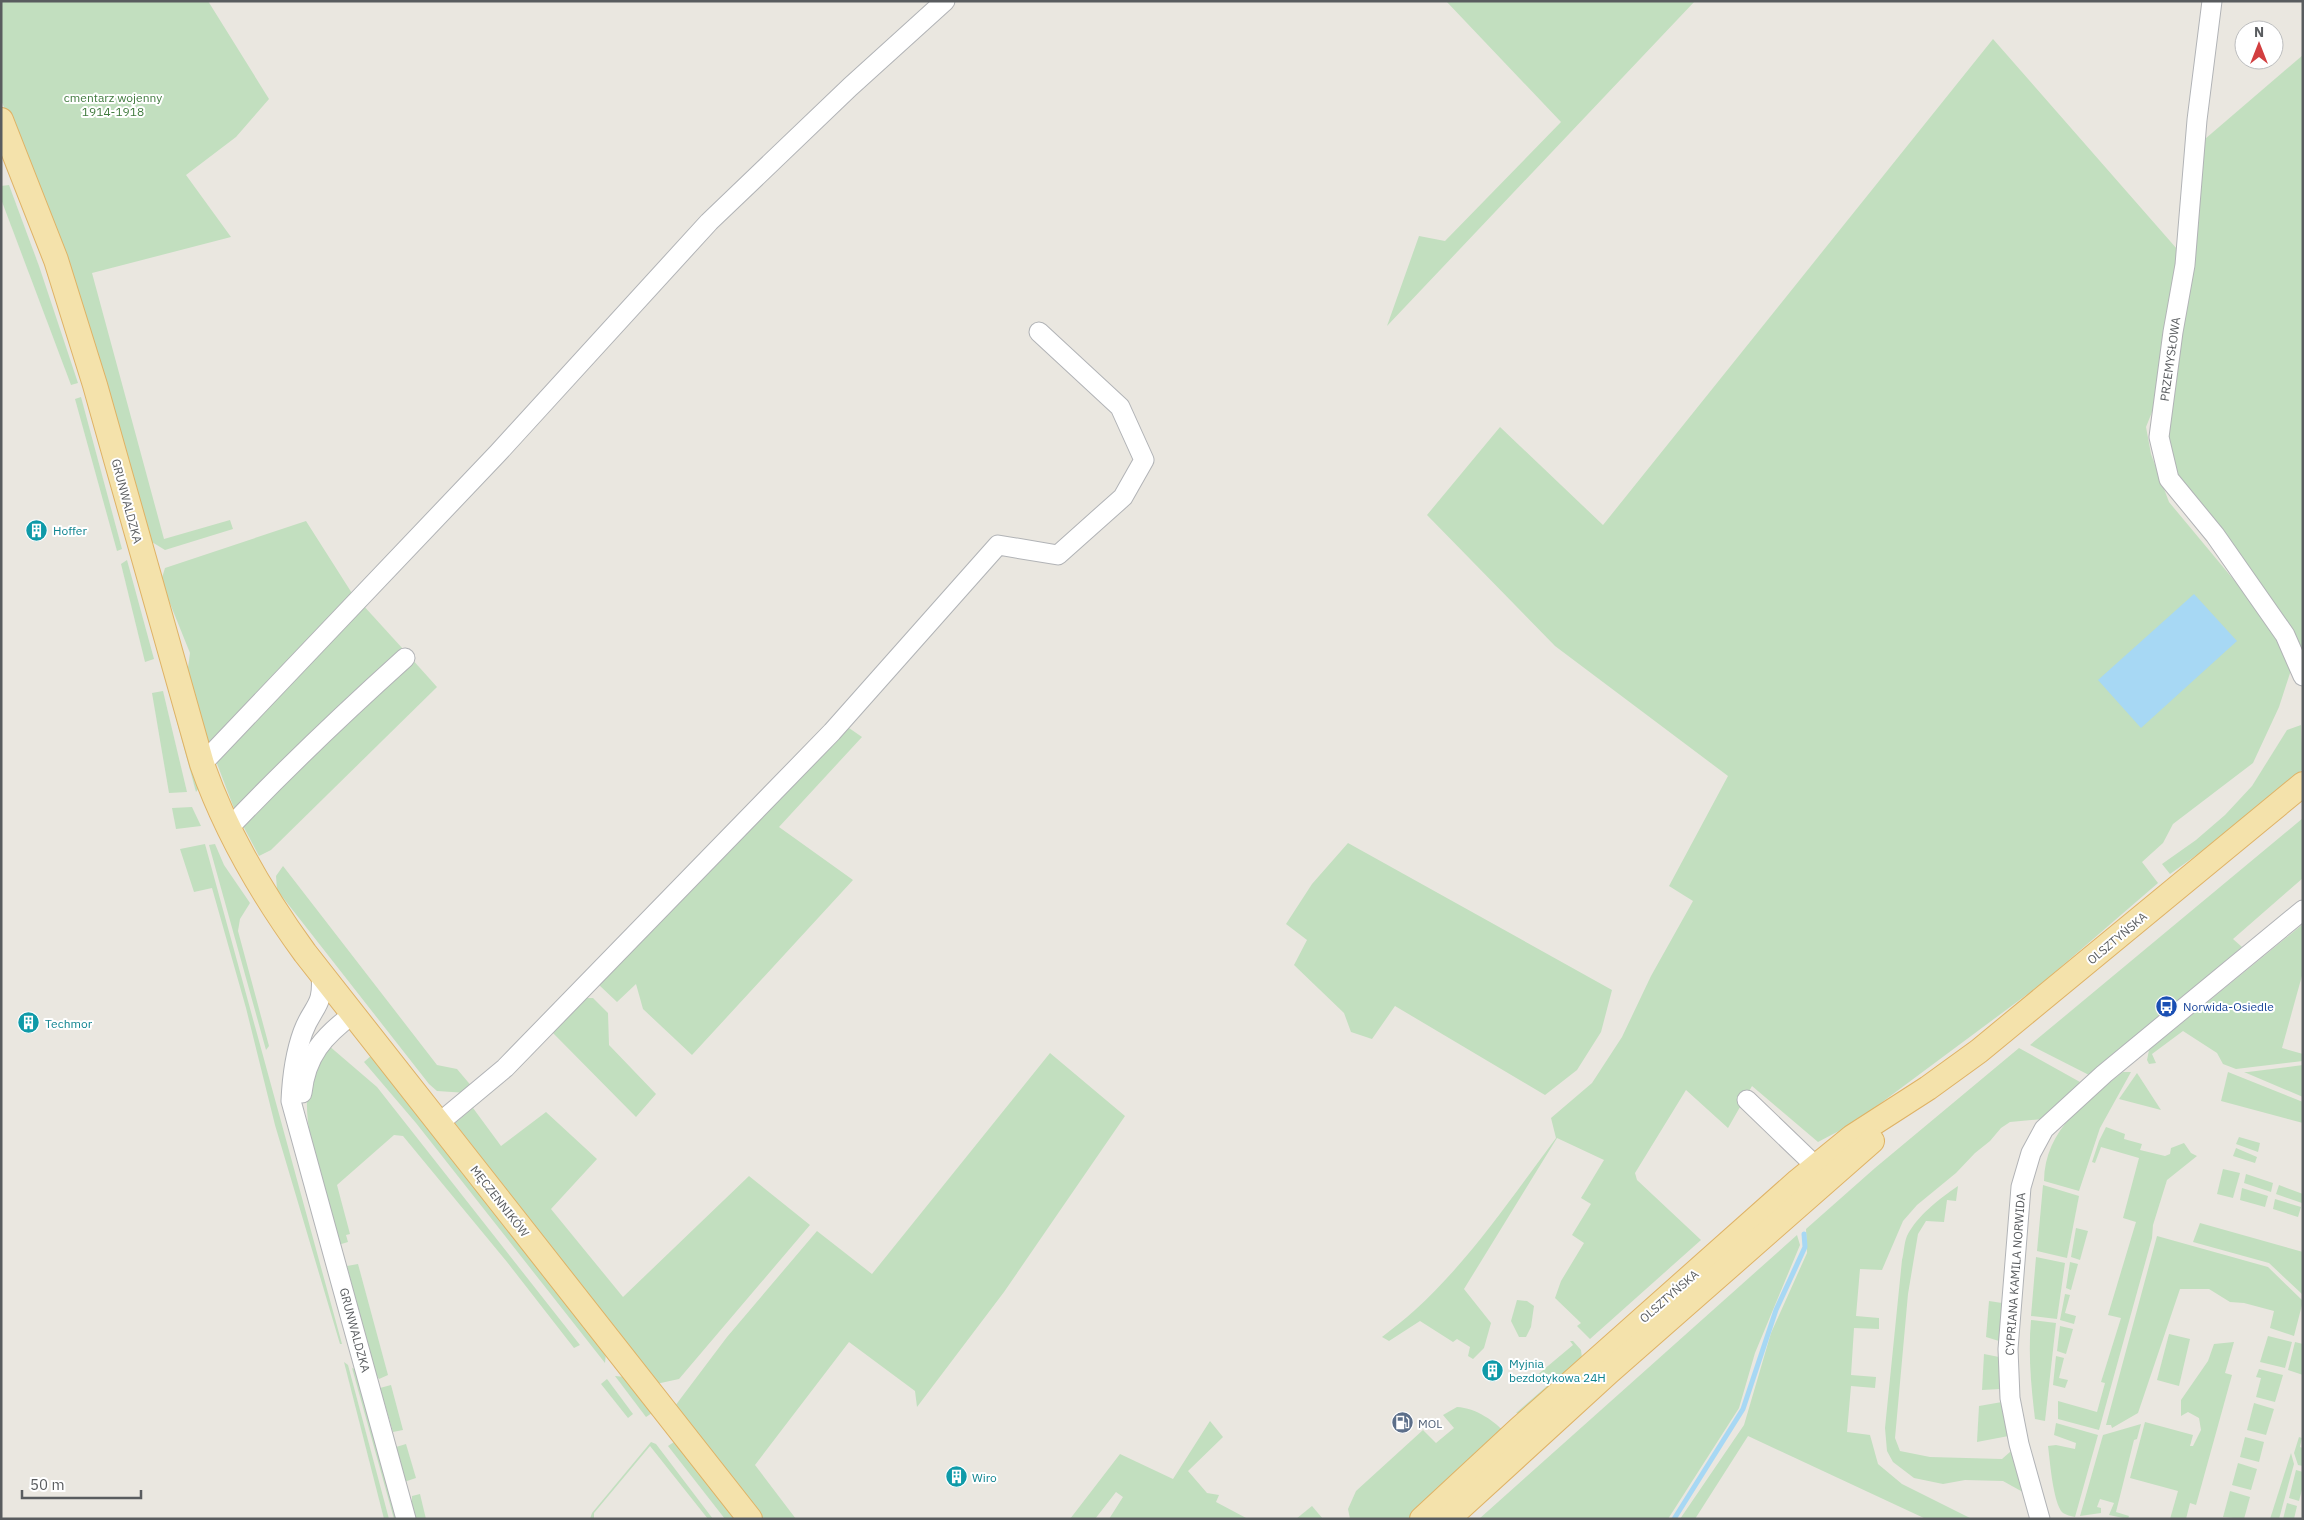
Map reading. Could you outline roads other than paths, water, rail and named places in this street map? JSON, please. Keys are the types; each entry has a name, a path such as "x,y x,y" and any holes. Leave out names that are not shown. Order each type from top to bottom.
{"main road":[{"name":"GRUNWALDZKA","path":"1,120 56,260 90,367 202,764 228,829 255,879"},
{"name":"OLSZTYŃSKA","path":"1422,1519 1562,1391 1823,1172 1928,1088 1979,1051 2303,784"},
{"name":"MĘCZENNIKÓW","path":"255,879 277,915 321,974 750,1519"},
{"name":"OLSZTYŃSKA","path":"1448,1519 1823,1172"}],"street":[{"path":"202,764 498,452 709,222 850,87 945,1"},
{"name":"PRZEMYSŁOWA","path":"2212,1 2197,120 2185,265 2173,332 2159,437 2170,479 2215,535 2285,635 2303,676"},
{"path":"439,1123 504,1068 826,739 998,545 1058,555 1123,497 1144,460 1120,407 1039,332"},
{"path":"228,829 277,777 335,721 405,658"},
{"name":"CYPRIANA KAMILA NORWIDA","path":"2040,1519 2019,1444 2010,1398 2008,1350 2021,1187 2031,1153 2044,1129 2110,1069 2303,910"},
{"name":"GRUNWALDZKA","path":"321,974 322,997 304,1030 292,1077 291,1101 304,1141 406,1519"},
{"name":"GRUNWALDZKA","path":"304,1141 302,1096 304,1076 316,1049 330,1031 353,1014"},
{"path":"1747,1100 1823,1172"}],"water":[{"path":"2194,594 2237,641 2141,728 2098,680"}],"waterway":[{"path":"1674,1519 1743,1409 1776,1310 1805,1247 1804,1234"}],"place":[{"name":"Hoffer","path":"37,530"},
{"name":"Norwida-Osiedle","path":"2167,1006"},
{"name":"Techmor","path":"29,1023"},
{"name":"Myjnia bezdotykowa 24H","path":"1493,1370"},
{"name":"MOL","path":"1402,1423"},
{"name":"Wiro","path":"956,1477"}],"park label":[{"name":"cmentarz wojenny 1914-1918","path":"113,104"}]}
